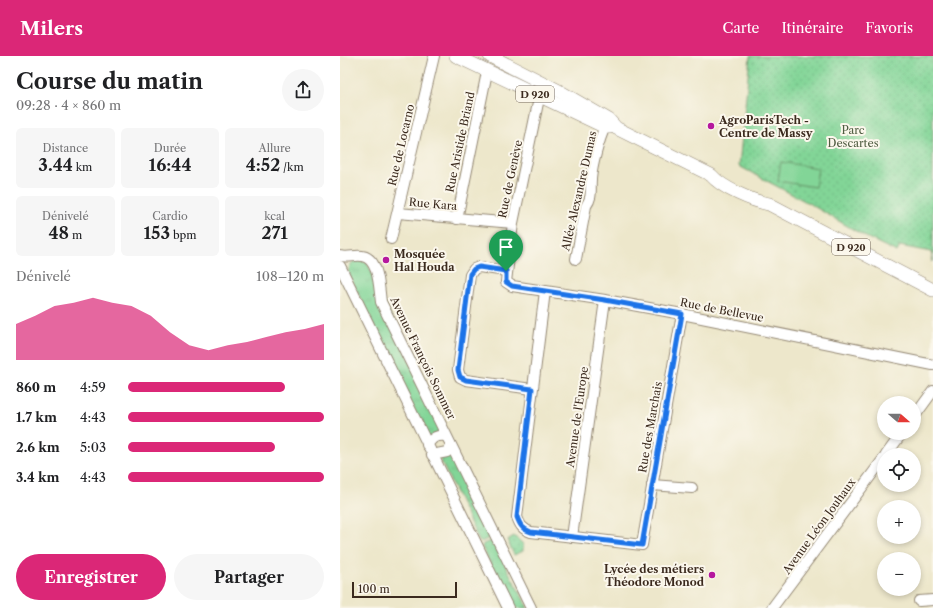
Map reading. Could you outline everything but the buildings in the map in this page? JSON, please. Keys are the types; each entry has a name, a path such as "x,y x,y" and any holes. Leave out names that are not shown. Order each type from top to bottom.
{"main road":[{"name":"D 920","path":"456,56 540,97 610,127 711,175 720,174 741,184 761,195 769,204 933,290"},
{"name":"D 920","path":"490,56 545,84 608,120 610,127"}],"street":[{"name":"Rue de Locarno","path":"391,239 434,56"},
{"name":"Rue Aristide Briand","path":"457,219 486,77 489,72"},
{"name":"Rue de Genève","path":"506,282 506,271 513,223 540,97 545,84"},
{"name":"Allée Alexandre Dumas","path":"576,259 586,206 590,200 592,187 591,180 598,146 610,127"},
{"name":"Rue Kara","path":"398,213 513,223"},
{"name":"Avenue François Sommer","path":"348,257 363,256 370,259 375,268 381,302 446,436"},
{"path":"348,257 340,267 508,608"},
{"path":"345,277 348,257"},
{"path":"506,271 479,267 474,269 470,274 458,370 460,377 466,380 532,389"},
{"name":"Rue de Bellevue","path":"506,282 512,286 605,300 682,314 933,365"},
{"path":"545,291 517,517 521,526 525,530 572,537"},
{"name":"Avenue de l'Europe","path":"572,537 605,300"},
{"name":"Rue des Marchais","path":"572,537 642,545 682,314"},
{"path":"921,407 933,391"},
{"path":"427,445 434,436 446,436 531,608"},
{"path":"432,455 447,452 451,446"},
{"name":"Avenue Léon Jouhaux","path":"772,608 877,467"},
{"path":"652,484 692,488"},
{"path":"920,601 933,600"}],"green space":[{"name":"Parc Descartes","path":"750,56 933,56 933,262 931,252 900,246 897,252 866,237 810,204 739,166"},
{"path":"781,162 818,168 815,187 778,181"},
{"path":"355,260 367,262 441,431 428,438 348,273 350,265"},
{"path":"450,453 491,537 481,542 479,541 439,457"},
{"path":"514,536 523,544 523,551 514,555 507,540"},
{"path":"492,540 528,608 512,608 482,547 483,544"}],"place":[{"name":"AgroParisTech - Centre de Massy","path":"711,126"},
{"name":"Mosquée Hal Houda","path":"386,260"},
{"name":"Lycée des métiers Théodore Monod","path":"712,575"}],"route":[{"path":"479,267 506,271 506,282 512,286 605,300 682,314 642,545 531,532 525,530 521,526 517,517 532,389 466,380 460,377 458,370 470,274 474,269 479,267"}]}
